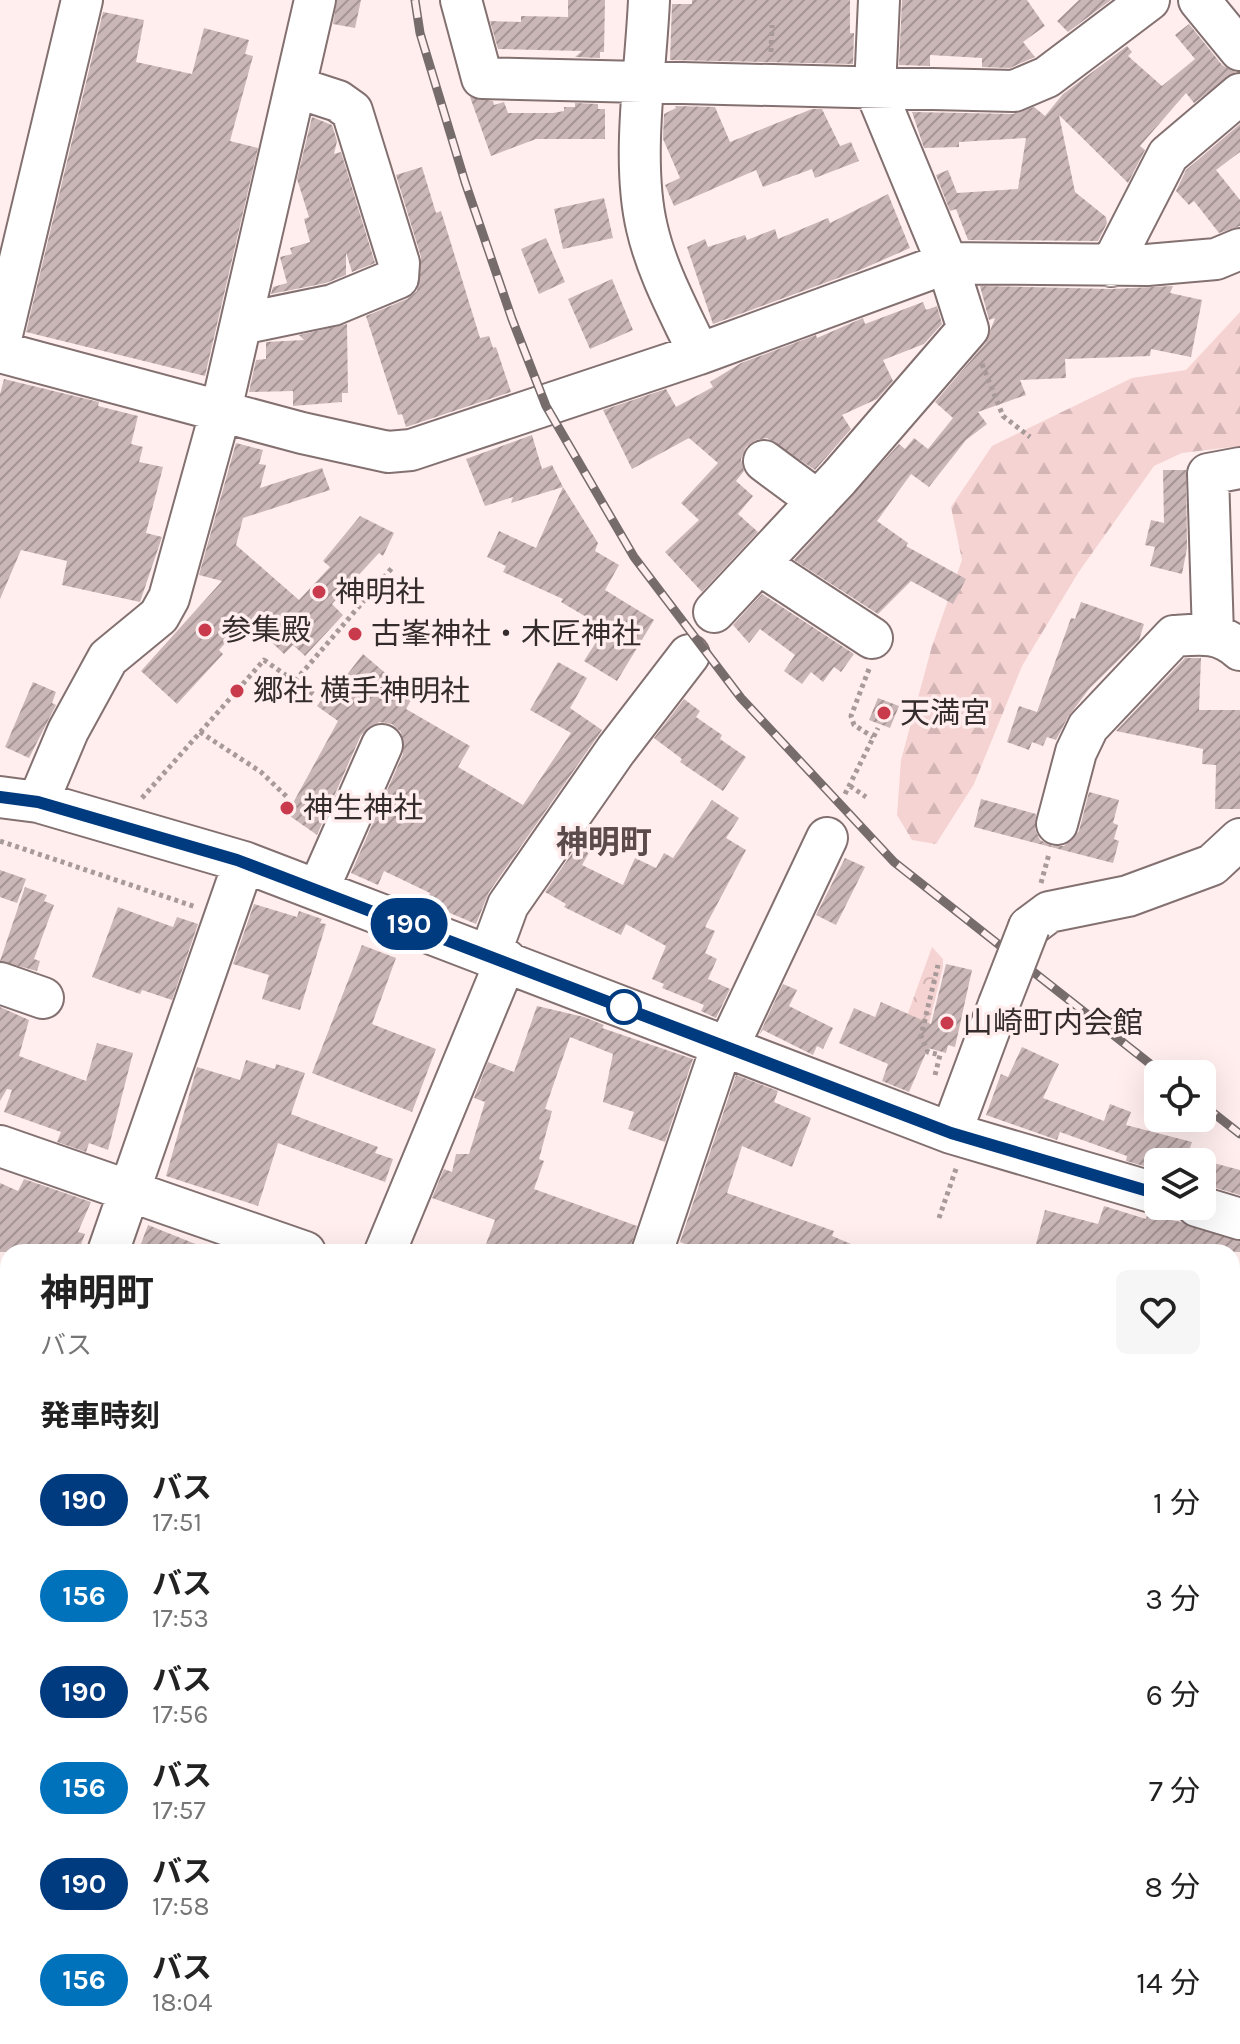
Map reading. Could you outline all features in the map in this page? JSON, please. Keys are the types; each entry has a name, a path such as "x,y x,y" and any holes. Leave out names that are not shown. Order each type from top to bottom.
{"street":[{"path":"0,343 82,0"},
{"path":"315,0 221,410 169,598 159,616 108,658 68,731 19,799 244,862 959,1135 1144,1190"},
{"path":"461,0 482,78 1014,91 1047,77 1149,0"},
{"path":"649,0 640,141 647,227 669,290 699,354"},
{"path":"714,612 818,501 968,329 947,263 875,89 879,0"},
{"path":"1199,0 1240,50"},
{"path":"241,324 333,305 398,278 399,263 352,111 338,101 295,87"},
{"path":"1111,266 1168,155 1240,94"},
{"path":"0,352 388,452 411,450 699,354 947,263 1111,266 1216,259 1240,249"},
{"path":"764,461 818,501"},
{"path":"1057,824 1076,752 1088,727 1174,636 1226,643 1208,474 1240,468"},
{"path":"759,564 872,638"},
{"path":"388,1244 498,957 508,905 616,750 689,655"},
{"path":"318,890 382,745"},
{"path":"655,1244 725,1046 827,838"},
{"path":"959,1135 999,1004 1033,911 1049,912 1128,896 1212,865 1240,839"},
{"path":"111,1244 244,862"},
{"path":"0,983 43,998"},
{"path":"0,1146 282,1244"},
{"path":"1216,1212 1240,1219"}],"path":[{"path":"968,329 1003,416 1030,437"},
{"path":"295,681 392,568"},
{"path":"872,638 876,652 851,716 854,725 873,737"},
{"path":"129,829 142,798 264,660 316,696"},
{"path":"845,794 878,728"},
{"path":"200,732 261,772 287,797"},
{"path":"850,786 866,797"},
{"path":"1033,911 1057,824"},
{"path":"0,841 225,918"},
{"path":"938,965 921,1036 928,1052 940,1055"},
{"path":"939,1218 959,1135"}],"green space":[{"path":"1240,312 1240,446 1182,453 1154,466 1078,573 1022,666 974,784 936,844 912,840 897,815 901,760 932,646 962,560 951,507 992,446 1132,378 1186,370"},
{"path":"932,947 943,959 943,967 925,1040 899,1038"}],"building":[{"path":"337,0 361,0 355,28 333,24"},
{"path":"568,0 605,0 604,52 600,52 600,58 575,57 582,51 498,49 490,21 521,22 521,16 568,17"},
{"path":"692,0 850,0 850,33 854,33 853,64 670,60 672,4 692,4"},
{"path":"902,0 1027,0 1045,26 1023,42 1035,57 1010,68 982,67 982,58 930,55 930,66 899,65"},
{"path":"1079,0 1111,0 1068,32 1057,21"},
{"path":"103,12 144,20 136,62 192,74 204,28 249,40 245,54 253,56 230,141 258,148 205,376 26,332"},
{"path":"1189,24 1222,65 1235,72 1194,103 1186,93 1140,146 1145,150 1128,183 1059,115 1075,192 1106,217 1107,223 1098,241 968,240 956,209 950,211 936,175 948,170 957,193 1018,189 1026,138 959,142 959,147 924,148 912,112 1013,114 1034,107 1045,116 1063,94 1127,46 1132,52 1128,56 1162,86 1195,59 1175,35"},
{"path":"470,97 493,101 494,105 504,102 508,113 553,113 564,111 564,107 575,107 575,103 598,104 598,109 605,109 605,139 536,139 491,156"},
{"path":"675,106 715,107 730,142 812,109 822,109 840,146 851,142 859,161 815,178 812,169 763,187 756,170 674,206 665,185 680,178 663,139 664,114"},
{"path":"312,117 332,125 337,141 334,154 341,152 375,263 352,272 346,252 346,275 326,283 271,294 273,287 287,283 280,257 292,254 290,248 310,242 304,219 309,217 297,179"},
{"path":"1240,124 1240,152 1216,170 1240,200 1240,226 1219,233 1194,201 1189,205 1176,191 1186,170"},
{"path":"422,167 436,213 441,211 480,338 489,336 493,348 496,347 511,392 406,427 402,414 398,415 366,316 407,299 417,291 421,257 396,175"},
{"path":"888,194 910,248 860,270 713,324 687,247 705,239 708,247 745,235 747,240 775,229 778,239 828,218 830,223"},
{"path":"604,198 613,238 563,249 554,209"},
{"path":"546,238 565,282 539,294 521,249"},
{"path":"612,279 633,330 590,349 568,299"},
{"path":"980,286 1111,289 1173,286 1170,293 1202,300 1191,357 1151,349 1150,356 1065,359 1066,378 1020,380 1026,395 978,412 987,424 966,440 929,487 911,474 877,521 908,543 906,546 966,579 953,604 911,581 878,614 794,560 899,444 905,449 914,438 928,449 953,418 935,402 985,344 995,318 989,320"},
{"path":"923,302 926,310 937,306 942,324 924,344 883,360 893,381 877,399 842,415 851,429 815,470 767,438 756,440 746,447 741,459 744,471 736,481 753,496 738,514 758,532 702,592 665,552 699,520 681,503 718,463 689,438 632,469 603,410 666,389 676,407 713,387 710,382 741,363 816,335 817,338 863,318 865,324"},
{"path":"347,324 348,393 342,393 342,402 293,406 293,391 249,392 256,360 266,359 266,342 304,340 299,335"},
{"path":"4,379 99,402 98,406 138,416 131,444 143,447 139,462 163,467 146,533 162,537 140,602 62,585 67,561 21,550 0,599 0,394"},
{"path":"532,435 542,469 552,465 563,487 511,503 513,497 485,506 466,459"},
{"path":"236,443 263,450 259,464 266,465 260,488 322,468 330,490 243,518 236,545 299,600 330,567 323,561 360,516 394,533 383,556 379,553 332,604 343,615 305,656 293,645 284,654 247,619 219,650 223,654 177,704 141,671 222,581 199,575"},
{"path":"1163,470 1186,470 1187,548 1182,574 1150,566 1155,547 1145,545 1151,520 1164,523"},
{"path":"563,487 598,543 595,551 619,565 605,590 654,620 617,681 584,661 605,628 561,602 563,599 503,572 506,566 487,557 499,531 536,548"},
{"path":"762,594 854,654 841,672 834,667 823,682 811,672 802,684 784,671 795,655 760,629 749,643 733,625"},
{"path":"1081,602 1144,624 1139,640 1089,689 1068,717 1056,740 1047,737 1043,746 1032,742 1029,750 1007,742 1019,706 1037,712 1071,618 1075,619"},
{"path":"363,654 390,677 416,691 406,709 470,746 458,767 523,805 571,733 530,710 558,662 587,678 570,708 602,730 489,892 476,924 426,903 430,893 384,871 378,885 351,873 403,754 401,732 392,724 379,722 361,735 317,835 287,814 338,721 317,706 331,686 336,689"},
{"path":"1185,658 1201,658 1199,710 1240,710 1240,809 1215,809 1216,765 1202,764 1203,749 1116,731"},
{"path":"33,682 56,692 52,703 56,705 29,758 5,747"},
{"name":"天満宮","path":"878,698 899,706 890,728 869,720"},
{"path":"684,699 700,711 696,717 746,757 723,791 680,762 682,759 654,738"},
{"path":"1089,792 1119,800 1113,823 1118,825 1114,839 1119,841 1113,863 974,827 981,799 1036,814 1035,829 1040,840 1052,846 1064,846 1079,831"},
{"path":"712,800 739,818 726,838 746,850 705,927 715,931 705,953 717,959 708,979 730,989 716,1018 701,1011 704,1005 662,988 664,984 652,979 666,946 626,924 621,935 564,907 566,904 545,892 589,829 599,835 582,865 623,885 635,858 656,868 664,853 673,858"},
{"path":"845,858 865,867 836,925 816,915"},
{"path":"0,870 26,879 17,903 0,897"},
{"path":"25,887 47,895 44,901 54,905 34,959 40,961 37,971 0,961"},
{"path":"254,904 297,917 299,911 322,919 320,923 326,924 300,1010 262,999 269,975 233,964"},
{"path":"118,907 173,927 177,917 198,924 172,1000 142,990 140,994 92,977"},
{"path":"362,945 396,958 372,1024 436,1049 412,1112 312,1073"},
{"path":"946,964 972,970 955,1047 948,1045 946,1053 928,1048 909,1092 882,1081 888,1064 839,1043 854,1008 875,1017 881,1002 931,1024"},
{"path":"783,984 797,990 789,1006 833,1028 823,1049 817,1046 813,1055 763,1030 759,1035"},
{"path":"537,1006 584,1017 604,1025 602,1028 693,1059 665,1142 628,1129 634,1112 603,1102 613,1054 570,1037 545,1109 552,1111 539,1159 544,1161 534,1189 637,1226 631,1244 486,1244 495,1220 432,1198 444,1169 452,1172 456,1154 469,1154 485,1102 474,1098 488,1062 514,1072"},
{"path":"0,1007 29,1020 19,1056 86,1081 97,1043 133,1053 108,1150 89,1143 86,1152 57,1142 61,1132 4,1112 12,1090 7,1089 0,1101"},
{"path":"1022,1047 1059,1064 1043,1098 1104,1121 1110,1104 1131,1112 1126,1125 1192,1142 1190,1148 1144,1148 1144,1166 1126,1161 1127,1156 1060,1132 1057,1140 986,1115 1001,1074 1008,1077"},
{"path":"246,1060 275,1069 276,1064 305,1073 291,1114 378,1147 375,1153 393,1159 385,1182 278,1143 258,1206 166,1176 197,1067 240,1080"},
{"path":"736,1075 778,1091 774,1102 811,1118 792,1167 742,1146 727,1193 834,1231 832,1236 851,1244 680,1242"},
{"path":"1216,1164 1240,1170 1240,1195 1216,1188"},
{"path":"24,1179 91,1202 78,1232 85,1234 81,1244 0,1244 0,1183 18,1191"},
{"path":"1104,1206 1144,1220 1181,1222 1240,1241 1240,1244 1036,1244 1045,1210 1098,1224"},
{"path":"148,1225 196,1244 141,1244"}],"railway":[{"path":"415,0 420,33 465,182 546,406 634,557 741,698 894,862 1145,1060"},
{"path":"1216,1115 1240,1134"}],"bus line":[{"name":"190","path":"0,797 38,802 237,860 506,960 951,1133 1144,1190"}],"place":[{"name":"神明社","path":"319,592"},
{"name":"参集殿","path":"205,630"},
{"name":"古峯神社・木匠神社","path":"355,634"},
{"name":"郷社 横手神明社","path":"237,691"},
{"name":"天満宮","path":"884,713"},
{"name":"神生神社","path":"287,808"},
{"name":"山崎町内会館","path":"947,1023"}],"district":[{"name":"神明町","path":"604,842"}]}
